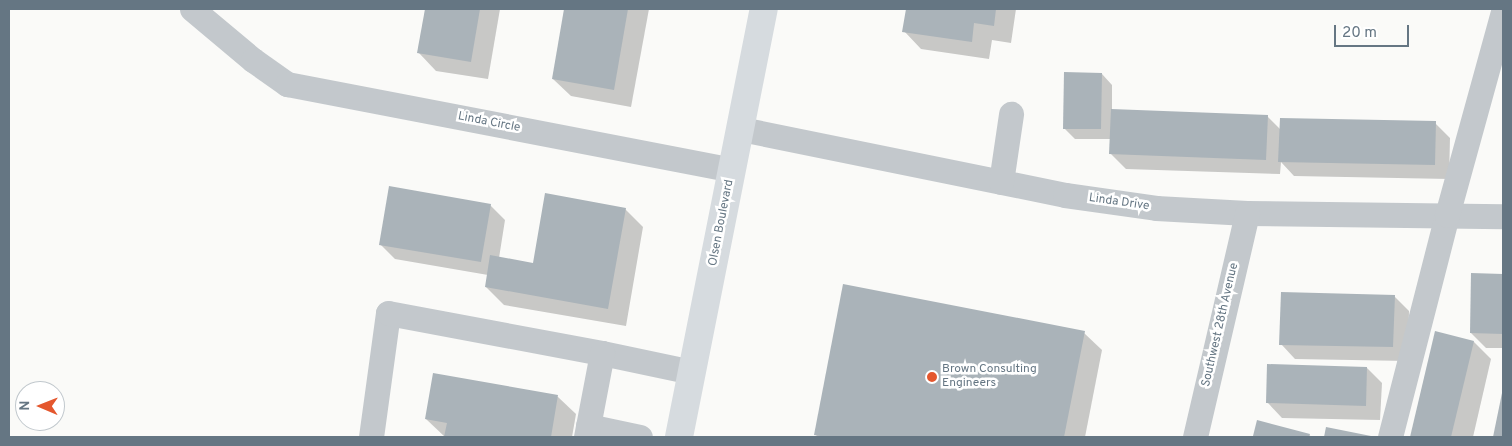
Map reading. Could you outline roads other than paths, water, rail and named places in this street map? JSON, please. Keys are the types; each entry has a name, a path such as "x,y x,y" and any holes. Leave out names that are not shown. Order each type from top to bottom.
{"main road":[{"name":"Olsen Boulevard","path":"679,437 764,9"}],"street":[{"name":"Linda Circle","path":"192,9 253,60 287,84 732,170"},
{"path":"1390,437 1447,215 1503,12"},
{"path":"1001,182 1011,114"},
{"name":"Linda Drive","path":"740,129 1065,195 1156,208 1247,213 1503,216"},
{"name":"Southwest 28th Avenue","path":"1195,437 1247,213"},
{"path":"371,437 388,313 602,353 692,372"},
{"path":"602,353 587,432 640,437"}],"place":[{"name":"Brown Consulting Engineers","path":"932,377"}]}
